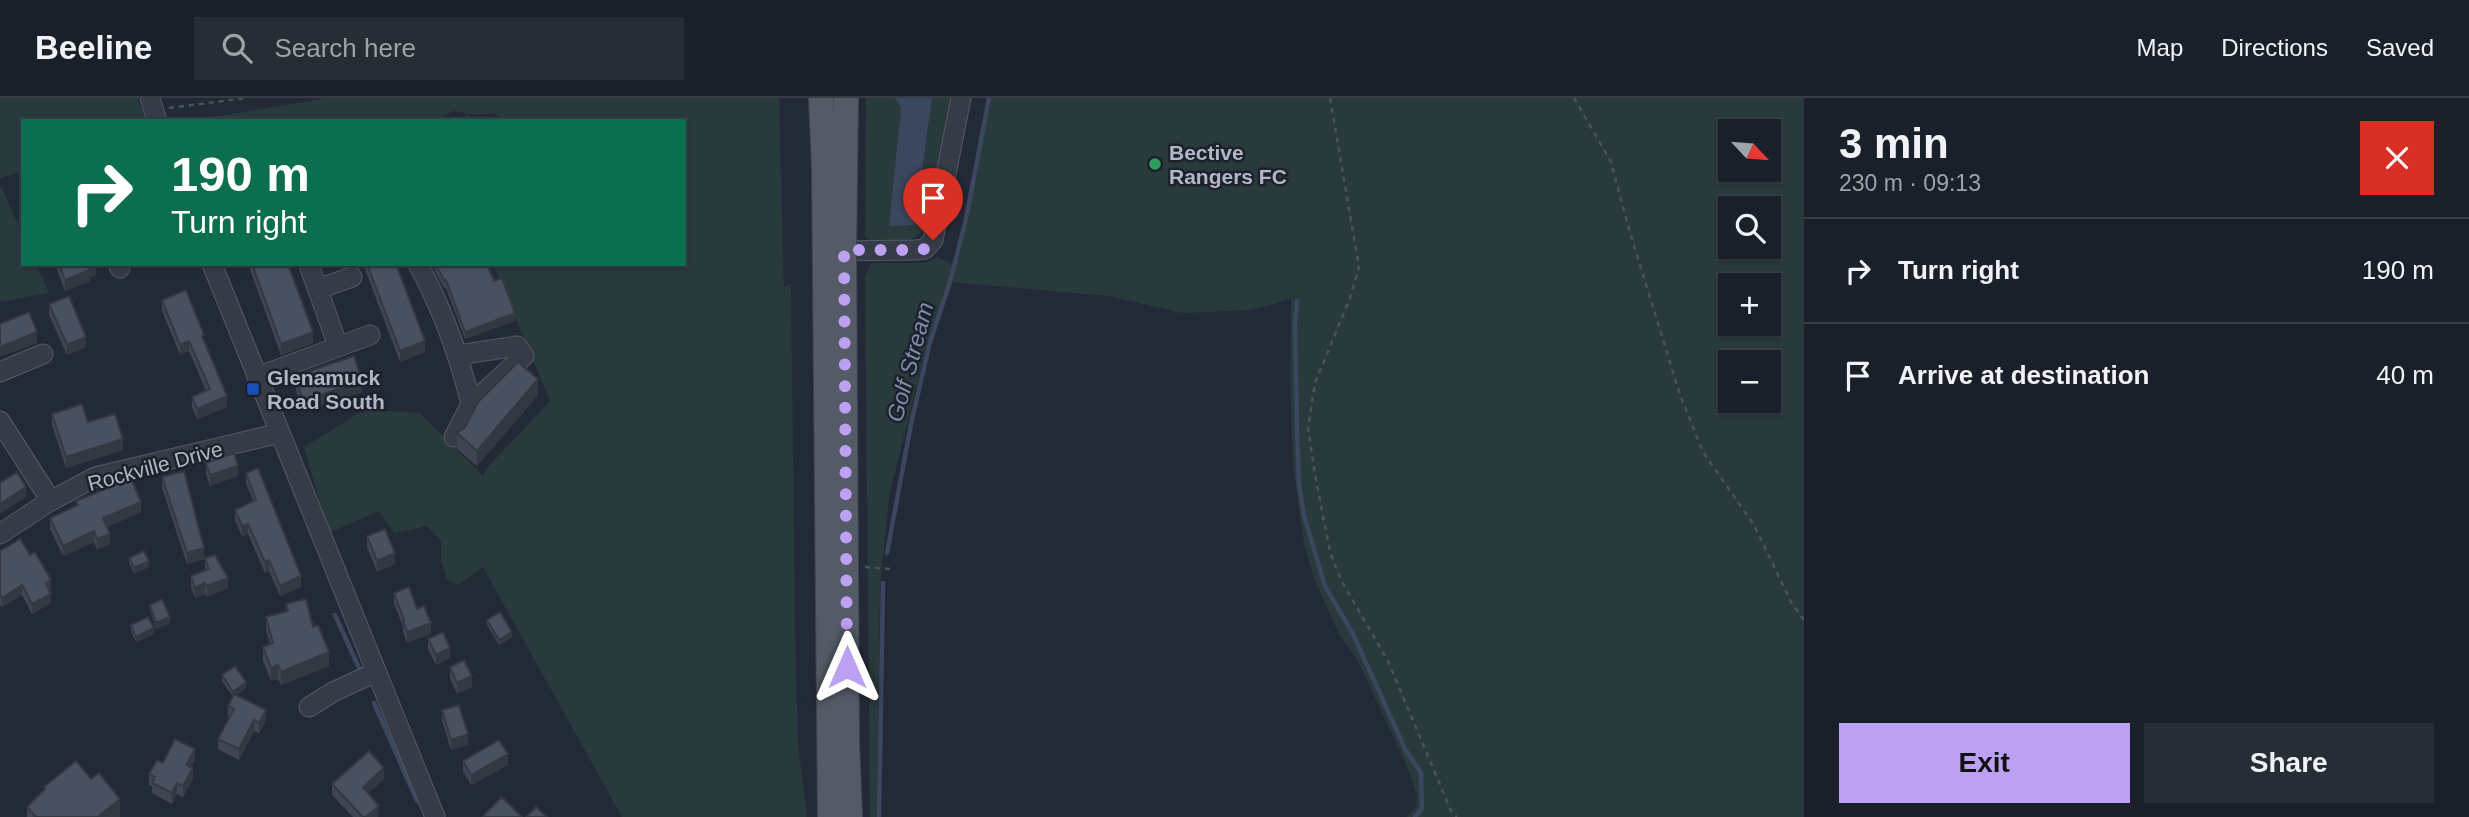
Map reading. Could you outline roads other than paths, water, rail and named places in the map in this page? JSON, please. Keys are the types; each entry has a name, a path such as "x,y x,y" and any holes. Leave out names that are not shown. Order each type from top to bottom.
{"main road":[{"path":"821,98 834,250 846,567 850,817"},
{"path":"830,817 834,250 846,98"}],"street":[{"path":"834,250 925,249 933,240 961,98"},
{"path":"213,266 435,817"},
{"path":"311,266 338,346"},
{"path":"419,266 445,320 471,404"},
{"path":"318,289 352,277"},
{"path":"257,377 370,335"},
{"path":"454,437 471,404 524,356 517,346 458,355"},
{"path":"0,372 43,354"},
{"path":"0,421 51,501"},
{"name":"Rockville Drive","path":"0,534 51,501 96,477 280,433"},
{"path":"309,707 333,692 376,672"}],"water":[{"path":"895,98 932,98 915,225 889,226 901,107"}],"waterway":[{"name":"Golf Stream","path":"887,553 911,424 930,342 950,282 966,219 989,98"},
{"path":"1297,301 1297,432 1299,484 1304,516 1325,586 1353,634 1405,749 1421,773 1422,808 1415,817"},
{"name":"Golf Stream","path":"879,817 883,583"},
{"path":"335,615 359,668"},
{"path":"374,703 417,801"}],"place":[{"name":"Bective Rangers FC","path":"1155,164"},
{"name":"Glenamuck Road South","path":"253,389"}]}
